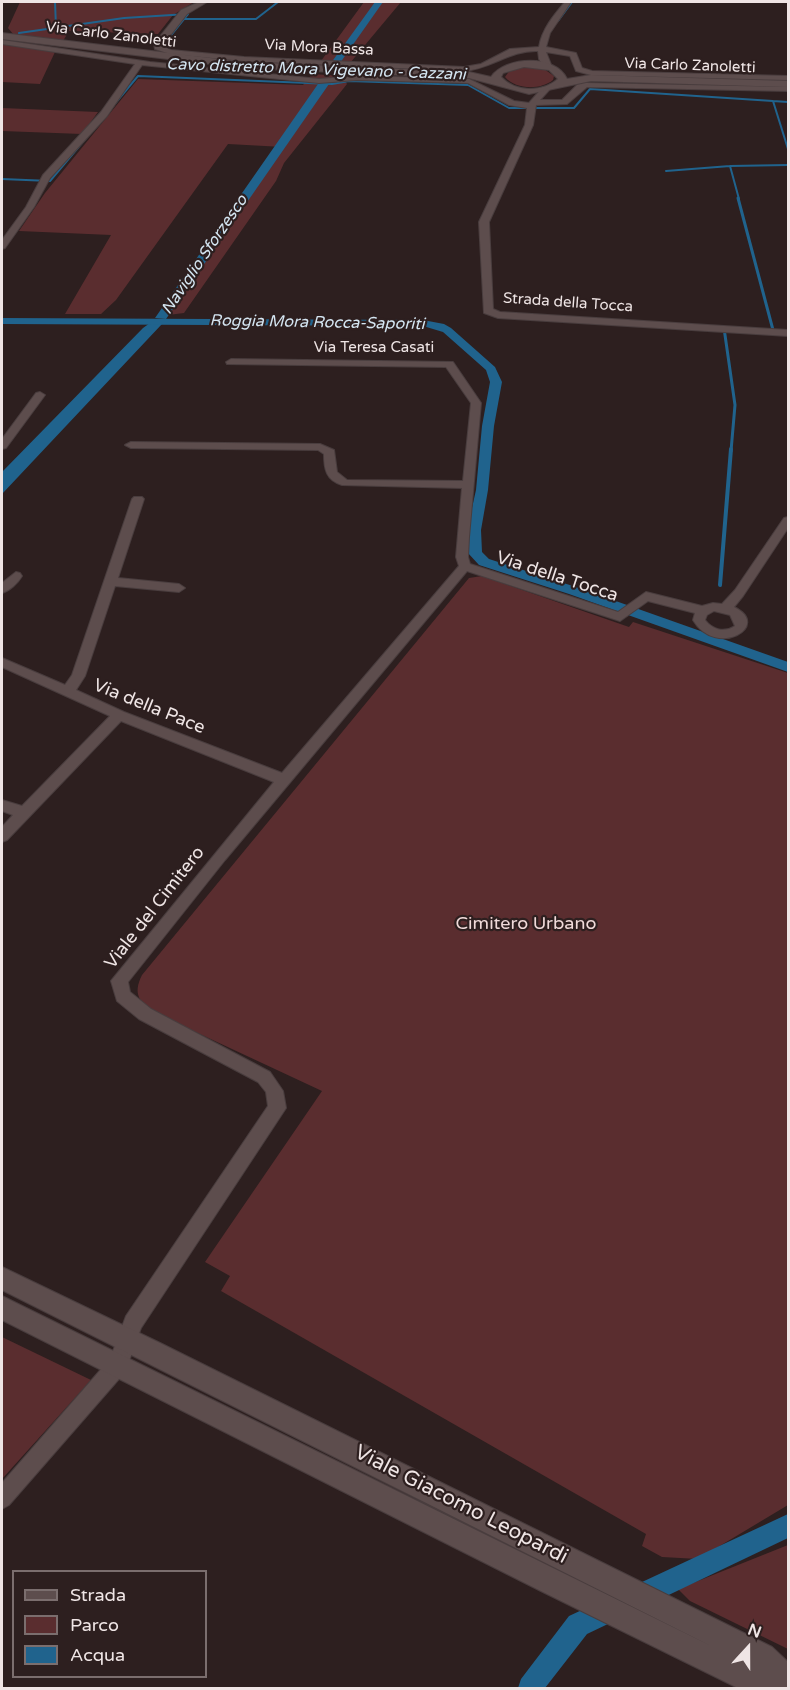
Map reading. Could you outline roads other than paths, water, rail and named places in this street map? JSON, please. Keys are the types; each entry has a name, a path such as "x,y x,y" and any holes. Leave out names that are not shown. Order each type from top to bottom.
{"main road":[{"name":"Via Carlo Zanoletti","path":"2,36 173,59 499,76 518,89"},
{"path":"499,76 524,64 548,67 560,78"},
{"name":"Via Carlo Zanoletti","path":"546,89 560,78 789,84"},
{"path":"518,89 546,89"},
{"name":"Viale Giacomo Leopardi","path":"2,1278 762,1657 789,1680"},
{"name":"Viale Giacomo Leopardi","path":"2,1308 746,1677 789,1687"}],"street":[{"name":"Via Mora Bassa","path":"203,2 183,14 158,47 170,52 321,67"},
{"path":"548,67 543,62 542,52 550,26 568,2"},
{"path":"2,42 140,61 319,81 331,82 357,78 469,81 512,103 532,106 564,102 580,87 586,85 789,89"},
{"name":"Via Mora Bassa","path":"344,68 474,69 521,49 573,55 577,68 586,72 789,78"},
{"path":"524,64 542,52"},
{"path":"2,246 30,207 44,181 104,114 140,61"},
{"path":"134,73 146,74"},
{"path":"158,74 289,78"},
{"path":"518,89 530,94 532,106"},
{"path":"532,106 546,89"},
{"name":"Strada della Tocca","path":"532,106 529,125 484,222 488,311 498,315 724,331 789,333"},
{"name":"Via Teresa Casati","path":"231,362 449,364 476,403 463,537 462,557 465,566"},
{"path":"2,446 40,395"},
{"path":"131,445 308,445 330,452 330,473 337,481 467,484"},
{"path":"67,692 78,676 138,499"},
{"path":"725,608 739,593 789,521"},
{"name":"Via della Tocca","path":"465,566 620,617 646,596 703,611"},
{"name":"Viale del Cimitero","path":"127,1339 134,1323 173,1261 277,1108 277,1096 274,1087 264,1077 144,1014 123,996 119,981 284,780 465,566"},
{"path":"2,589 16,576"},
{"path":"109,581 178,588"},
{"path":"712,607 725,608 737,614 742,624 736,632 730,634 722,635 706,630 699,620 703,611 712,607"},
{"name":"Via della Pace","path":"2,662 119,716 284,780"},
{"path":"2,836 119,716"},
{"path":"2,805 24,813"},
{"path":"2,1498 118,1365 127,1339"}],"water":[{"path":"375,2 383,2 340,63 331,63"},
{"name":"Naviglio Sforzesco","path":"318,84 329,84 166,319 155,318"},
{"path":"150,323 162,324 2,494 2,472"}],"waterway":[{"path":"55,2 56,27"},
{"path":"184,19 256,19 278,2"},
{"name":"Cavo distretto Mora Vigevano - Cazzani","path":"558,21 572,2"},
{"path":"19,33 124,18 188,14 184,19"},
{"path":"163,45 184,19"},
{"name":"Cavo distretto Mora Vigevano - Cazzani","path":"2,179 50,181 138,76 332,84 349,81 468,85 509,108 574,108 590,89 773,101"},
{"name":"Cavo distretto Mora Vigevano - Cazzani","path":"773,101 788,102"},
{"name":"Cavo distretto Mora Vigevano - Cazzani","path":"773,101 788,149"},
{"name":"Cavo distretto Mora Vigevano - Cazzani","path":"730,166 788,165"},
{"name":"Cavo distretto Mora Vigevano - Cazzani","path":"666,171 730,166"},
{"name":"Cavo distretto Mora Vigevano - Cazzani","path":"730,166 739,199"},
{"name":"Cavo distretto Mora Vigevano - Cazzani","path":"738,198 773,330 770,330"},
{"name":"Roggia Mora Rocca-Saporiti","path":"2,321 423,323 440,326 491,369 496,382 488,426 482,490 474,530 475,553 484,562 574,591 788,667"},
{"name":"Cavo distretto Mora Vigevano - Cazzani","path":"726,328 724,328 735,405 731,451"},
{"name":"Cavo distretto Mora Vigevano - Cazzani","path":"720,585 731,449"},
{"name":"Roggia Mora Rocca-Saporiti","path":"530,1688 578,1625 788,1526"}],"park label":[{"name":"Cimitero Urbano","path":"526,924"}]}
